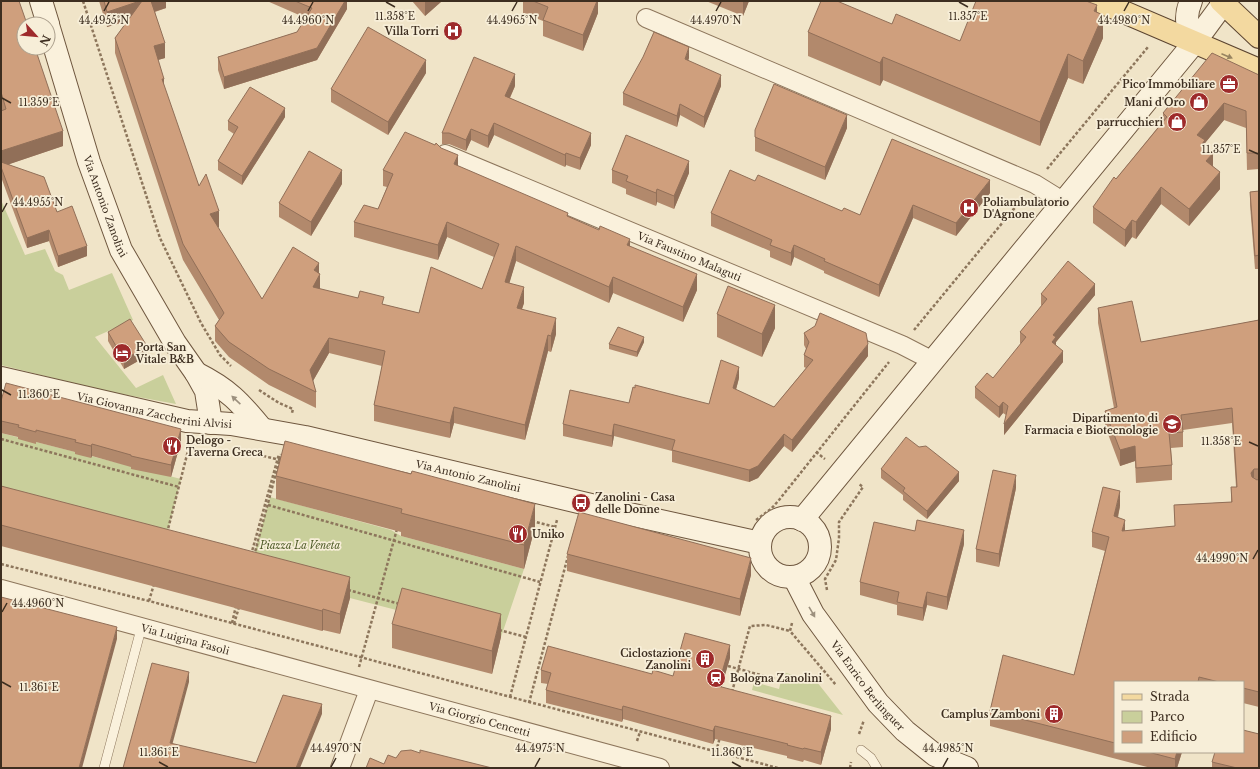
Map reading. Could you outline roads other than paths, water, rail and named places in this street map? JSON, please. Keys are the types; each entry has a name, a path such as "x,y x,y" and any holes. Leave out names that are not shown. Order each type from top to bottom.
{"main road":[{"path":"1098,1 1259,70"},
{"path":"1223,2 1259,37"}],"street":[{"name":"Via Antonio Zanolini","path":"41,1 46,16"},
{"path":"1191,1 1187,10 1186,20 1194,42"},
{"path":"802,520 1064,202 1194,42 1223,2"},
{"path":"646,18 1035,184 1064,202"},
{"name":"Via Antonio Zanolini","path":"56,51 89,162 122,250 175,343 196,373 206,391 211,423"},
{"name":"Via Faustino Malaguti","path":"445,154 902,345 933,361"},
{"name":"Via Antonio Zanolini","path":"196,373 220,385 240,403 262,429 305,437 760,543"},
{"name":"Via Giovanna Zaccherini Alvisi","path":"1,378 187,421 262,429"},
{"path":"784,517 794,517 802,520 811,525 817,533 820,542 820,552 817,561 803,574 794,577 778,575 766,565 762,558 760,543 763,534 776,521 784,517"},
{"name":"Via Enrico Berlinguer","path":"794,577 812,614 878,702 905,731 935,755 967,768"},
{"name":"Via Luigina Fasoli","path":"1,589 362,688"},
{"path":"340,768 362,688"},
{"name":"Via Giorgio Cencetti","path":"362,688 660,768"}],"lane":[{"path":"104,768 141,628"},
{"path":"861,750 872,758 877,768"}],"place":[{"name":"Villa Torri","path":"453,31"},
{"name":"Pico Immobiliare","path":"1229,84"},
{"name":"Mani d'Oro","path":"1199,102"},
{"name":"parrucchieri","path":"1177,122"},
{"name":"Poliambulatorio D'Agnone","path":"969,208"},
{"name":"Porta San Vitale B&B","path":"122,353"},
{"name":"Dipartimento di Farmacia e Biotecnologie","path":"1172,424"},
{"name":"Delogo - Taverna Greca","path":"172,446"},
{"name":"Zanolini - Casa delle Donne","path":"581,503"},
{"name":"Uniko","path":"518,534"},
{"name":"Ciclostazione Zanolini","path":"705,659"},
{"name":"Bologna Zanolini","path":"716,678"},
{"name":"Camplus Zamboni","path":"1054,714"}],"park label":[{"name":"Piazza La Veneta","path":"300,545"}]}
